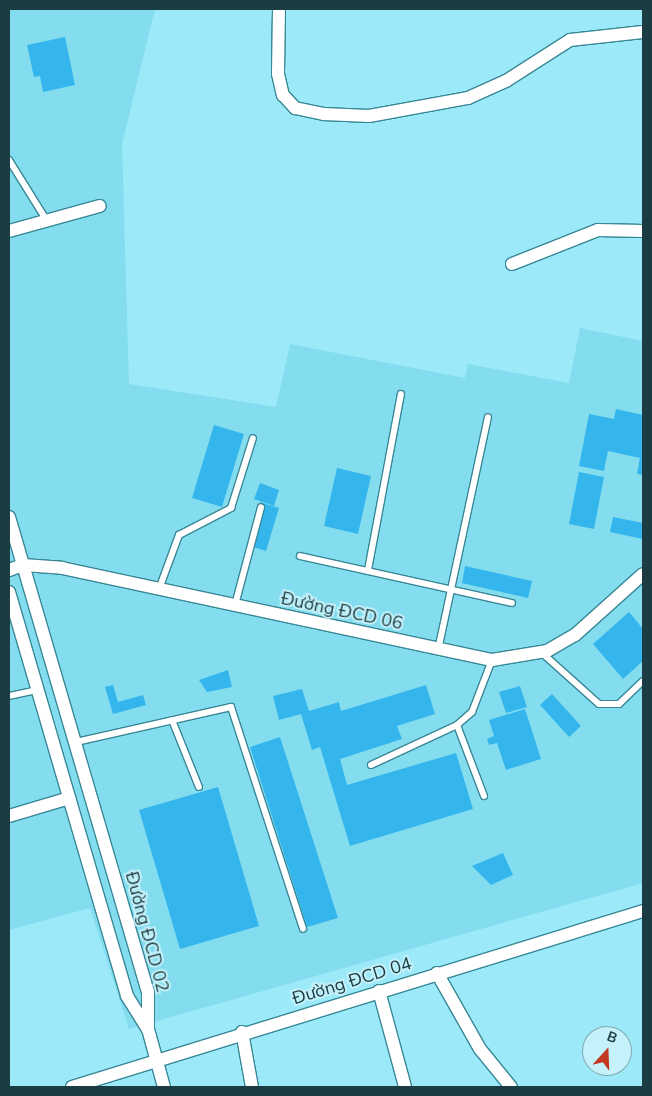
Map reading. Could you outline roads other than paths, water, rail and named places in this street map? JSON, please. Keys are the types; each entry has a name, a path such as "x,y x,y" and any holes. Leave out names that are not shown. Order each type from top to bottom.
{"street":[{"path":"279,9 278,74 283,95 295,108 324,114 369,116 468,98 506,82 544,53 570,40 643,32"},
{"path":"9,231 100,206"},
{"path":"512,264 598,230 643,231"},
{"name":"Đường ĐCD 02","path":"9,517 148,991 148,1029"},
{"name":"Đường ĐCD 06","path":"9,570 23,566 62,568 438,650 492,660 542,653 575,635 643,574"},
{"name":"Đường ĐCD 02","path":"9,592 128,996 148,1029"},
{"path":"9,816 69,798"},
{"name":"Đường ĐCD 04","path":"72,1087 242,1032 643,911"},
{"path":"437,973 480,1049 511,1087"},
{"path":"379,991 405,1087"},
{"path":"148,1029 164,1087"},
{"path":"242,1032 252,1087"}],"lane":[{"path":"9,160 47,221"},
{"path":"368,570 401,394"},
{"path":"438,650 488,417"},
{"path":"160,589 179,535 232,508 253,438"},
{"path":"235,605 261,507"},
{"path":"300,556 450,587 512,603"},
{"path":"542,653 599,704 619,704 643,681"},
{"path":"371,766 456,725 481,698 492,660"},
{"path":"9,696 38,690"},
{"path":"76,742 222,707 236,711 303,929"},
{"path":"172,720 198,787"},
{"path":"456,725 484,796"}]}
